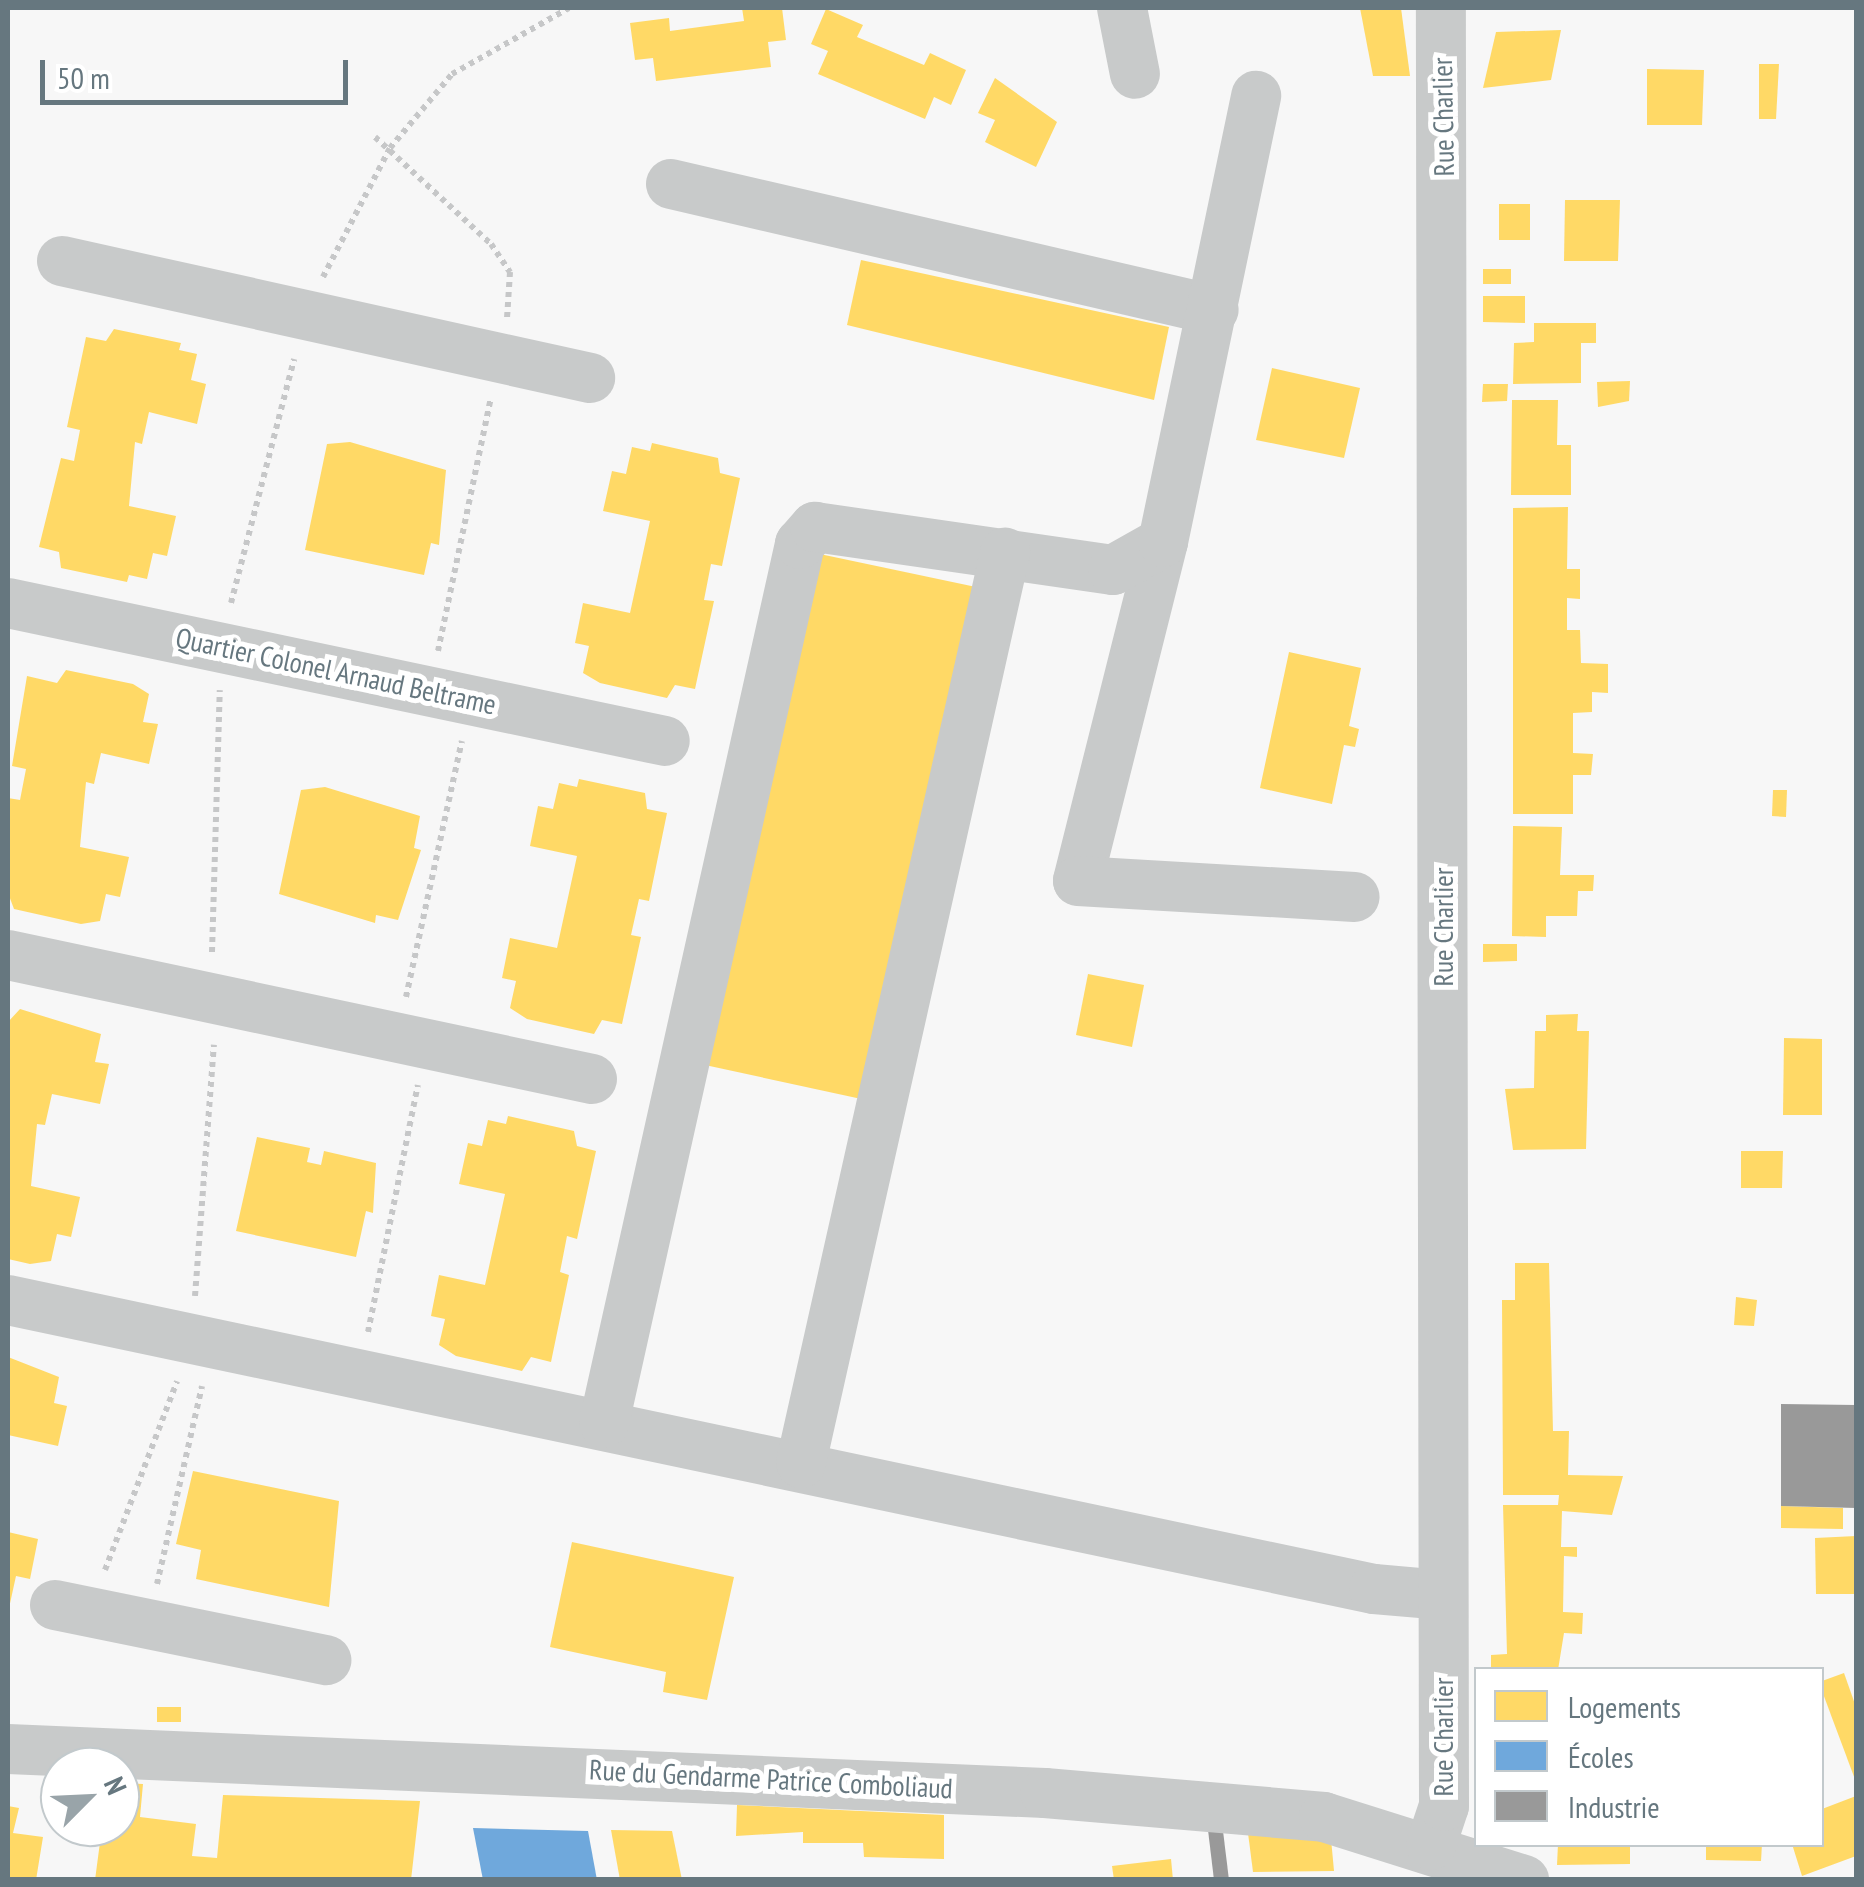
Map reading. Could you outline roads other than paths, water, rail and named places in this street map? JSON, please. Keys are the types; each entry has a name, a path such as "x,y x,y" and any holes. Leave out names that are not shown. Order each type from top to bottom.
{"street":[{"path":"1122,8 1135,74"},
{"name":"Rue Charlier","path":"1431,1845 1444,1806 1441,8"},
{"path":"1256,96 1163,542 1078,881 1355,896"},
{"path":"670,184 1214,310"},
{"path":"62,261 590,378"},
{"path":"604,1423 800,544 815,527 1112,570 1163,542"},
{"path":"801,1464 1005,553"},
{"name":"Quartier Colonel Arnaud Beltrame","path":"8,603 665,741"},
{"path":"8,954 592,1079"},
{"path":"8,1300 801,1464 1374,1589 1442,1595"},
{"path":"69,1608 326,1660"},
{"name":"Rue du Gendarme Patrice Comboliaud","path":"8,1748 1045,1793 1324,1817 1431,1845 1524,1880"}]}
